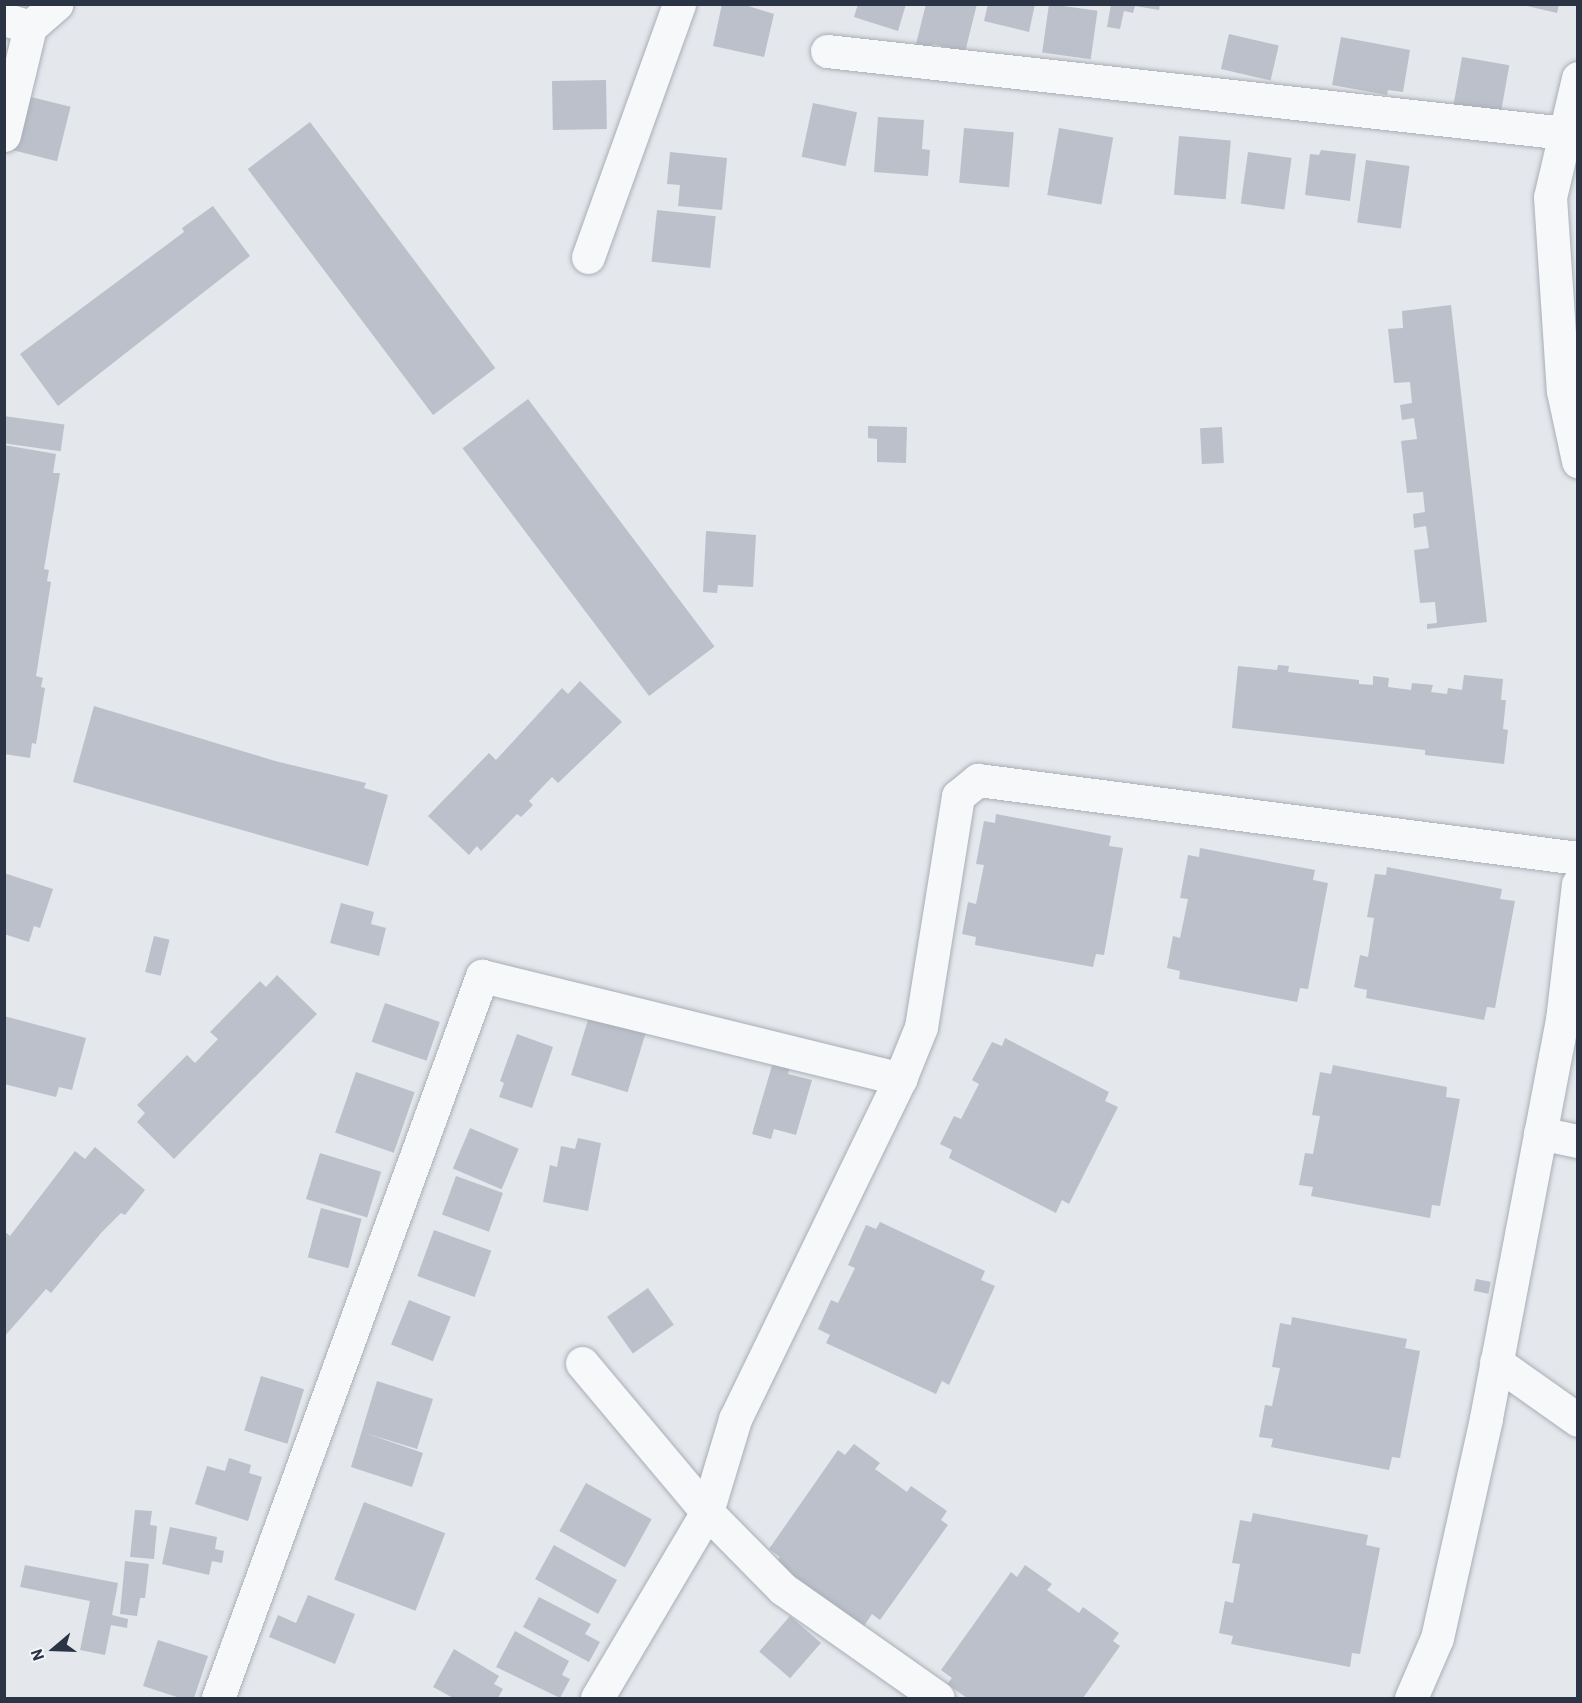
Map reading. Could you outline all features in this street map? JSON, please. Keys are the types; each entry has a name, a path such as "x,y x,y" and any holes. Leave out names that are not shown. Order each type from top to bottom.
{"street":[{"path":"4,135 17,23 56,4"},
{"path":"588,257 679,4"},
{"path":"827,51 1565,133"},
{"path":"1578,78 1550,197 1563,391 1578,461"},
{"path":"597,1698 707,1512 735,1419 900,1079 921,1027 958,796 978,780 1578,858"},
{"path":"1411,1698 1437,1638 1496,1362 1562,1020 1578,884"},
{"path":"218,1698 482,976 900,1079"},
{"path":"1540,1133 1578,1141"},
{"path":"1496,1362 1578,1420"},
{"path":"582,1363 707,1512 783,1589 938,1698"}],"building":[{"path":"722,4 742,4 774,14 764,57 713,46"},
{"path":"858,4 906,4 898,31 854,17"},
{"path":"926,4 977,4 965,52 933,44 930,52 915,48"},
{"path":"988,4 1035,4 1029,32 984,21"},
{"path":"1049,4 1098,11 1091,59 1042,53"},
{"path":"1111,4 1160,4 1159,10 1135,6 1133,13 1124,11 1120,29 1107,27"},
{"path":"1519,4 1559,4 1557,13"},
{"path":"1229,34 1279,45 1271,81 1221,69"},
{"path":"1341,37 1410,50 1403,92 1388,90 1387,95 1332,85"},
{"path":"1462,57 1509,65 1501,114 1453,105"},
{"path":"606,80 607,129 553,130 552,81"},
{"path":"23,95 71,107 57,161 9,149"},
{"path":"813,103 857,112 846,166 802,157"},
{"path":"878,117 924,120 922,149 930,150 928,176 874,172"},
{"path":"310,122 495,368 433,415 248,169"},
{"path":"964,128 1014,132 1009,187 959,183"},
{"path":"1059,128 1113,138 1101,205 1047,195"},
{"path":"1179,136 1231,141 1226,199 1174,195"},
{"path":"1321,150 1356,154 1350,201 1305,195 1310,154 1319,155"},
{"path":"670,152 727,158 722,210 678,206 680,185 667,184"},
{"path":"1248,152 1292,158 1284,210 1241,203"},
{"path":"1366,160 1410,166 1401,229 1357,222"},
{"path":"213,206 250,256 58,406 20,354 184,232 182,228"},
{"path":"657,210 716,216 710,268 652,262"},
{"path":"1451,305 1487,622 1427,629 1427,624 1437,623 1435,602 1420,603 1414,550 1429,548 1426,526 1414,528 1413,514 1425,512 1423,492 1407,493 1401,441 1417,439 1414,418 1402,420 1400,405 1412,403 1410,382 1394,383 1388,329 1403,328 1402,311"},
{"path":"528,399 715,647 649,696 463,448"},
{"path":"4,416 64,424 61,451 4,443"},
{"path":"868,426 907,427 906,463 877,462 877,439 868,438"},
{"path":"1222,427 1224,463 1202,464 1200,428"},
{"path":"4,445 56,454 53,473 60,473 44,569 49,570 47,581 51,582 36,676 43,678 41,687 45,688 36,744 32,743 30,758 4,754"},
{"path":"706,531 756,535 753,587 718,585 717,593 703,592"},
{"path":"1278,665 1289,666 1288,672 1359,680 1359,684 1373,685 1373,676 1389,678 1388,687 1411,690 1412,683 1433,685 1431,692 1447,694 1448,688 1462,690 1464,675 1503,679 1501,700 1506,700 1503,729 1508,730 1504,764 1425,755 1425,750 1232,728 1238,666 1277,670"},
{"path":"580,681 622,722 558,783 552,777 529,801 533,805 521,817 517,814 481,851 477,846 469,855 428,816 489,753 496,760 562,688 568,694"},
{"path":"94,706 275,761 366,783 364,788 388,795 368,866 73,782"},
{"path":"996,814 1111,836 1109,846 1123,848 1104,955 1096,954 1093,967 975,945 976,937 962,934 968,902 976,904 984,865 976,864 984,821 995,823"},
{"path":"1200,848 1315,870 1313,880 1328,883 1308,989 1300,988 1297,1002 1179,979 1180,971 1167,968 1173,936 1180,938 1188,899 1180,898 1188,855 1199,857"},
{"path":"1387,867 1502,889 1500,899 1515,901 1495,1008 1487,1007 1484,1020 1366,998 1367,990 1354,987 1360,955 1368,957 1374,918 1367,917 1375,874 1386,875"},
{"path":"4,873 53,889 40,928 34,926 29,942 4,934"},
{"path":"341,903 374,912 371,924 386,928 379,956 330,943"},
{"path":"154,936 170,940 161,976 145,972"},
{"path":"277,975 317,1014 174,1159 137,1122 145,1113 137,1105 187,1055 195,1063 218,1039 210,1032 260,981 266,987"},
{"path":"385,1003 440,1022 426,1061 372,1042"},
{"path":"591,1010 647,1027 628,1092 571,1075"},
{"path":"4,1016 86,1038 72,1090 59,1087 56,1097 4,1084"},
{"path":"517,1034 553,1047 532,1108 499,1097 504,1083 500,1081"},
{"path":"1005,1038 1109,1092 1105,1101 1118,1107 1069,1204 1062,1200 1056,1213 949,1158 952,1150 940,1144 954,1116 961,1119 979,1084 972,1080 992,1042 1002,1046"},
{"path":"773,1062 790,1067 788,1074 812,1080 796,1135 774,1129 771,1139 752,1134"},
{"path":"1333,1065 1447,1087 1446,1097 1460,1099 1440,1206 1432,1205 1430,1218 1311,1196 1313,1187 1299,1185 1305,1153 1313,1154 1320,1116 1312,1115 1320,1072 1331,1074"},
{"path":"356,1072 415,1092 394,1153 335,1133"},
{"path":"470,1128 519,1149 502,1189 453,1169"},
{"path":"578,1138 601,1143 588,1211 543,1202 550,1165 557,1167 561,1146 575,1149"},
{"path":"95,1147 145,1190 125,1215 121,1213 101,1233 51,1293 46,1289 4,1337 4,1231 10,1236 75,1151 85,1159"},
{"path":"320,1153 381,1172 367,1218 306,1199"},
{"path":"456,1176 503,1193 489,1232 442,1215"},
{"path":"321,1208 362,1219 348,1268 308,1257"},
{"path":"880,1222 985,1271 981,1280 995,1286 949,1385 942,1381 936,1394 826,1343 830,1335 818,1329 831,1300 838,1303 855,1268 848,1265 866,1225 876,1229"},
{"path":"434,1230 491,1251 475,1297 417,1276"},
{"path":"1476,1279 1491,1282 1488,1294 1474,1291"},
{"path":"648,1288 674,1325 633,1354 607,1317"},
{"path":"409,1300 451,1317 433,1361 391,1345"},
{"path":"1292,1317 1407,1339 1405,1348 1420,1351 1400,1458 1392,1457 1389,1470 1271,1447 1273,1439 1259,1437 1265,1405 1272,1406 1280,1368 1272,1367 1280,1323 1291,1325"},
{"path":"261,1376 304,1389 287,1444 244,1431"},
{"path":"377,1381 433,1399 417,1449 365,1433 423,1453 412,1487 351,1467"},
{"path":"854,1444 880,1463 875,1469 907,1492 911,1486 947,1511 941,1520 948,1525 880,1620 872,1614 864,1626 775,1563 780,1557 769,1549 838,1450 845,1455"},
{"path":"229,1458 251,1465 249,1473 262,1477 248,1521 195,1504 207,1466 225,1471"},
{"path":"586,1483 652,1519 625,1567 559,1531"},
{"path":"364,1502 445,1533 415,1611 334,1579"},
{"path":"135,1510 152,1511 150,1525 157,1526 154,1559 130,1557"},
{"path":"1253,1513 1368,1535 1366,1545 1380,1548 1360,1654 1352,1653 1350,1667 1231,1644 1233,1636 1219,1633 1225,1601 1233,1603 1240,1564 1232,1563 1240,1520 1251,1522"},
{"path":"170,1527 217,1537 215,1549 224,1551 222,1563 212,1561 209,1575 162,1564"},
{"path":"554,1545 617,1580 598,1614 535,1579"},
{"path":"125,1561 149,1564 145,1598 140,1598 137,1616 120,1614"},
{"path":"25,1565 118,1583 112,1615 128,1619 127,1628 111,1625 105,1655 80,1650 90,1601 20,1587"},
{"path":"1025,1565 1052,1584 1047,1590 1079,1613 1083,1607 1119,1633 1113,1641 1120,1646 1083,1698 967,1698 947,1684 952,1678 941,1670 1011,1572 1017,1577"},
{"path":"308,1595 355,1614 335,1664 269,1637 278,1615 296,1623"},
{"path":"539,1597 591,1624 585,1634 600,1642 589,1662 523,1627"},
{"path":"790,1616 821,1643 790,1678 759,1651"},
{"path":"515,1631 569,1661 562,1675 570,1679 560,1698 496,1667"},
{"path":"158,1640 208,1656 194,1698 180,1698 143,1686"},
{"path":"454,1649 499,1676 494,1684 503,1689 498,1698 453,1698 433,1687"}]}
